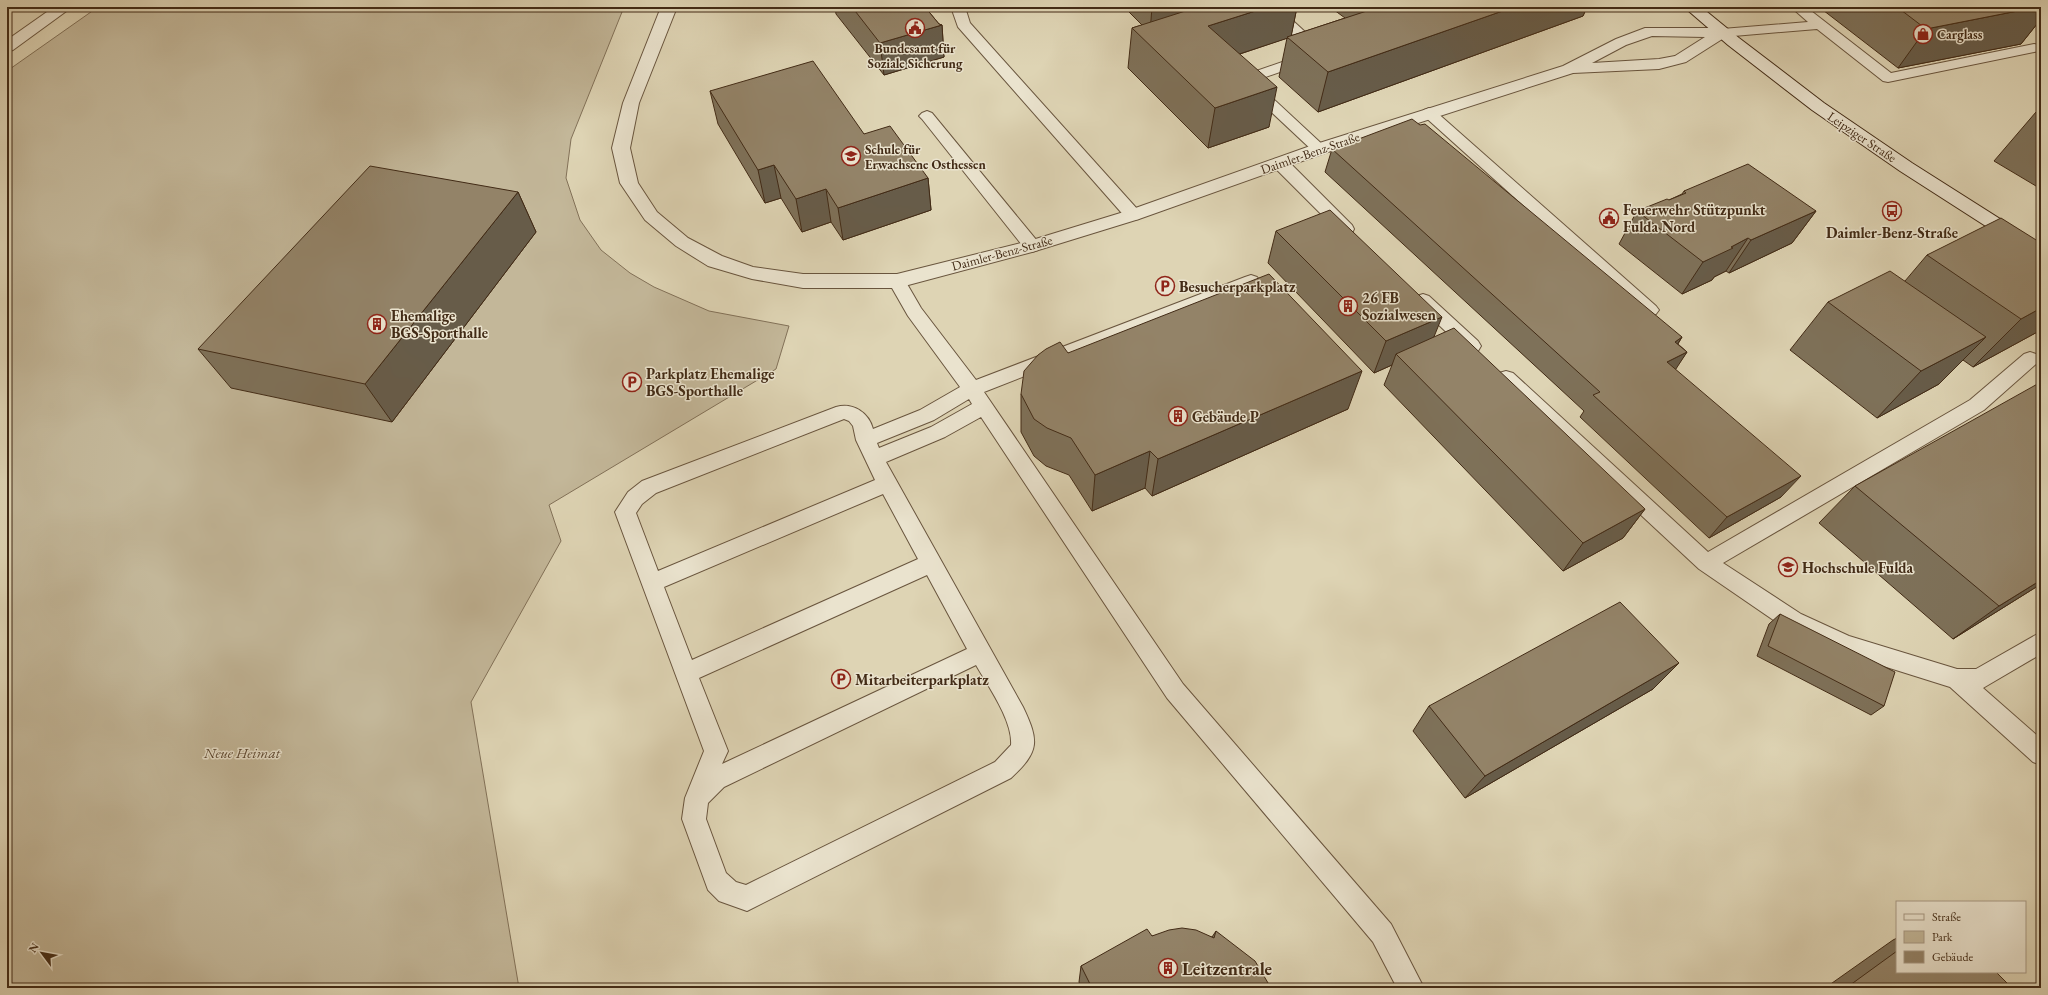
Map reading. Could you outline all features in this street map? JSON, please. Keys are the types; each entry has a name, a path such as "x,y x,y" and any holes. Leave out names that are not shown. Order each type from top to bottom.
{"street":[{"path":"7,47 64,7"},
{"name":"Daimler-Benz-Straße","path":"669,7 632,103 621,148 629,183 651,216 682,242 715,261 752,273 803,281 897,281 1032,246 1134,215 1319,149 1570,69 1621,42 1650,31 1722,33"},
{"name":"Leipziger Straße","path":"1692,7 1776,77 1866,140 2041,253"},
{"name":"Daimler-Benz-Straße","path":"1570,69 1659,64 1680,59 1722,33"}],"lane":[{"path":"958,7 963,24 1134,215"},
{"path":"1270,7 1321,53 1244,80 1319,149"},
{"path":"1798,7 1888,78 2034,48"},
{"path":"1722,33 1820,25"},
{"path":"1429,113 1650,310"},
{"path":"926,116 1032,246"},
{"path":"1280,163 1361,243"},
{"path":"897,281 914,312 978,398 1175,691 1382,933 1411,988"},
{"path":"870,449 938,432 978,398 1251,281"},
{"path":"1408,286 1706,562 1793,621 1845,644 1956,679 1979,679 2041,642"},
{"path":"1706,562 1977,405 2030,359"},
{"path":"843,412 856,416 862,423 870,449 887,484 1015,714 1024,736 1021,754 1003,770 747,898 728,892 717,881 694,819 697,798 716,751 625,512 635,498 649,487 843,412"},
{"path":"651,583 887,484"},
{"path":"686,673 931,563"},
{"path":"697,798 716,779 980,652"},
{"path":"1956,679 2041,754"}],"green space":[{"name":"Neue Heimat","path":"98,7 624,7 571,139 566,178 580,220 601,250 630,273 654,287 709,311 789,326 776,369 549,505 561,541 471,702 519,988 7,988 7,71"}],"building":[{"path":"852,7 925,7 939,24 942,25 880,43"},
{"path":"1198,7 1268,7 1208,26 1277,87 1215,108 1132,28"},
{"path":"1379,7 1514,7 1328,72 1287,37"},
{"path":"1897,7 2038,7 1926,29"},
{"path":"813,61 864,134 890,126 928,178 838,208 826,189 796,199 774,165 758,170 710,91"},
{"path":"2041,110 2041,115 2036,112"},
{"path":"1412,119 1420,125 1425,124 1682,337 1675,342 1687,352 1667,362 1801,476 1727,517 1593,395 1600,392 1332,149"},
{"path":"1748,164 1816,211 1751,240 1748,238 1731,247 1733,248 1703,262 1637,211 1686,193 1684,191"},
{"path":"370,166 518,192 365,384 198,349"},
{"path":"1330,210 1442,317 1386,341 1276,231"},
{"path":"2001,218 2041,243 2041,308 2021,319 1927,255"},
{"path":"1890,271 1986,337 1921,371 1828,302"},
{"name":"Gebäude P","path":"1269,274 1362,371 1158,459 1150,451 1095,475 1071,438 1047,428 1034,419 1021,394 1024,371 1038,355 1046,349 1060,342 1068,353"},
{"path":"1454,328 1645,509 1583,543 1396,354"},
{"path":"2041,382 2041,580 1999,606 1855,486"},
{"path":"1620,602 1679,663 1485,776 1429,706"},
{"path":"1780,614 1895,672 1884,706 1768,646"},
{"path":"1182,928 1196,930 1214,938 1216,931 1255,961 1271,988 1092,988 1081,966 1147,929 1152,936 1169,930"},
{"path":"1896,952 1896,973 1997,973 2012,988 1846,988"},
{"path":"939,984 941,988 931,988"}],"place":[{"name":"Bundesamt für Soziale Sicherung","path":"915,28"},
{"name":"Carglass","path":"1923,34"},
{"name":"Schule für Erwachsene Osthessen","path":"851,156"},
{"name":"Daimler-Benz-Straße","path":"1892,211"},
{"name":"Feuerwehr Stützpunkt Fulda Nord","path":"1609,218"},
{"name":"Besucherparkplatz","path":"1165,286"},
{"name":"26 FB Sozialwesen","path":"1348,306"},
{"name":"Ehemalige BGS-Sporthalle","path":"377,324"},
{"name":"Parkplatz Ehemalige BGS-Sporthalle","path":"632,382"},
{"name":"Gebäude P","path":"1178,416"},
{"name":"Hochschule Fulda","path":"1788,567"},
{"name":"Mitarbeiterparkplatz","path":"841,679"},
{"name":"Leitzentrale","path":"1168,968"}]}
